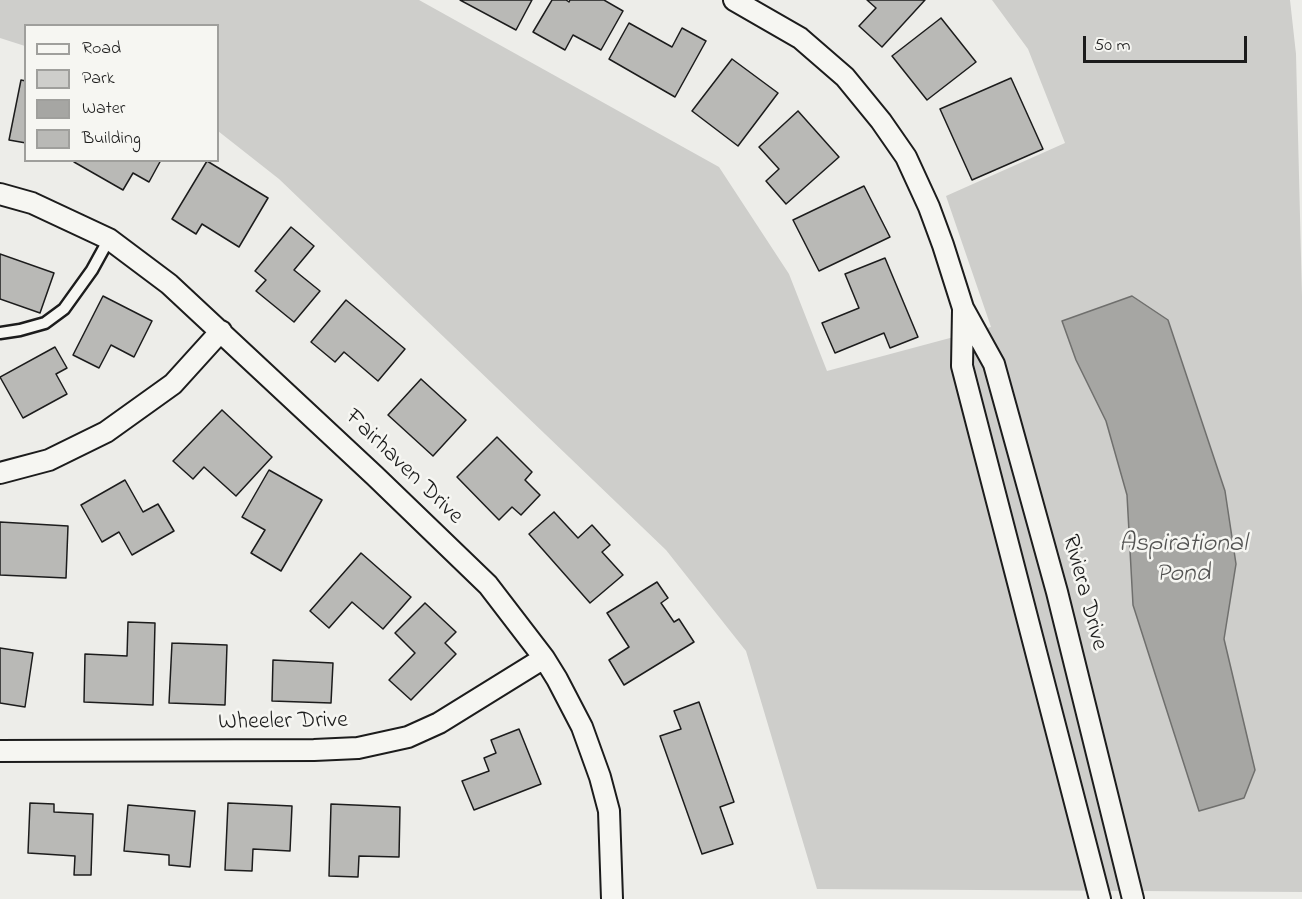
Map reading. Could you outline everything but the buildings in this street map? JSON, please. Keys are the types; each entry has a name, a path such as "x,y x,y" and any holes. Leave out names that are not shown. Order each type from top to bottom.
{"street":[{"name":"Riviera Drive","path":"734,0 800,38 845,77 881,121 906,157 929,207 963,308 994,364 1057,592 1133,899"},
{"name":"Fairhaven Drive","path":"0,194 32,203 109,239 170,284 488,585 544,658 582,728 600,777 609,811 612,899"},
{"name":"Riviera Drive","path":"963,308 962,366 1100,899"},
{"path":"0,472 50,460 106,432 173,384 221,332"},
{"name":"Wheeler Drive","path":"0,751 358,748 408,737 440,723 544,658"}],"lane":[{"path":"0,333 45,323 64,309 92,270 109,239"}],"green space":[{"path":"0,0 419,0 719,167 789,274 827,371 991,327 946,196 1065,143 1028,49 992,0 1290,0 1296,54 1302,297 1302,892 817,889 746,651 666,550 279,179 219,132 219,24 24,24 24,46 0,38"}],"water":[{"name":"Aspirational Pond","path":"1132,296 1168,320 1225,491 1236,564 1224,639 1255,770 1244,798 1199,811 1133,605 1127,495 1106,421 1076,360 1062,321"}]}
